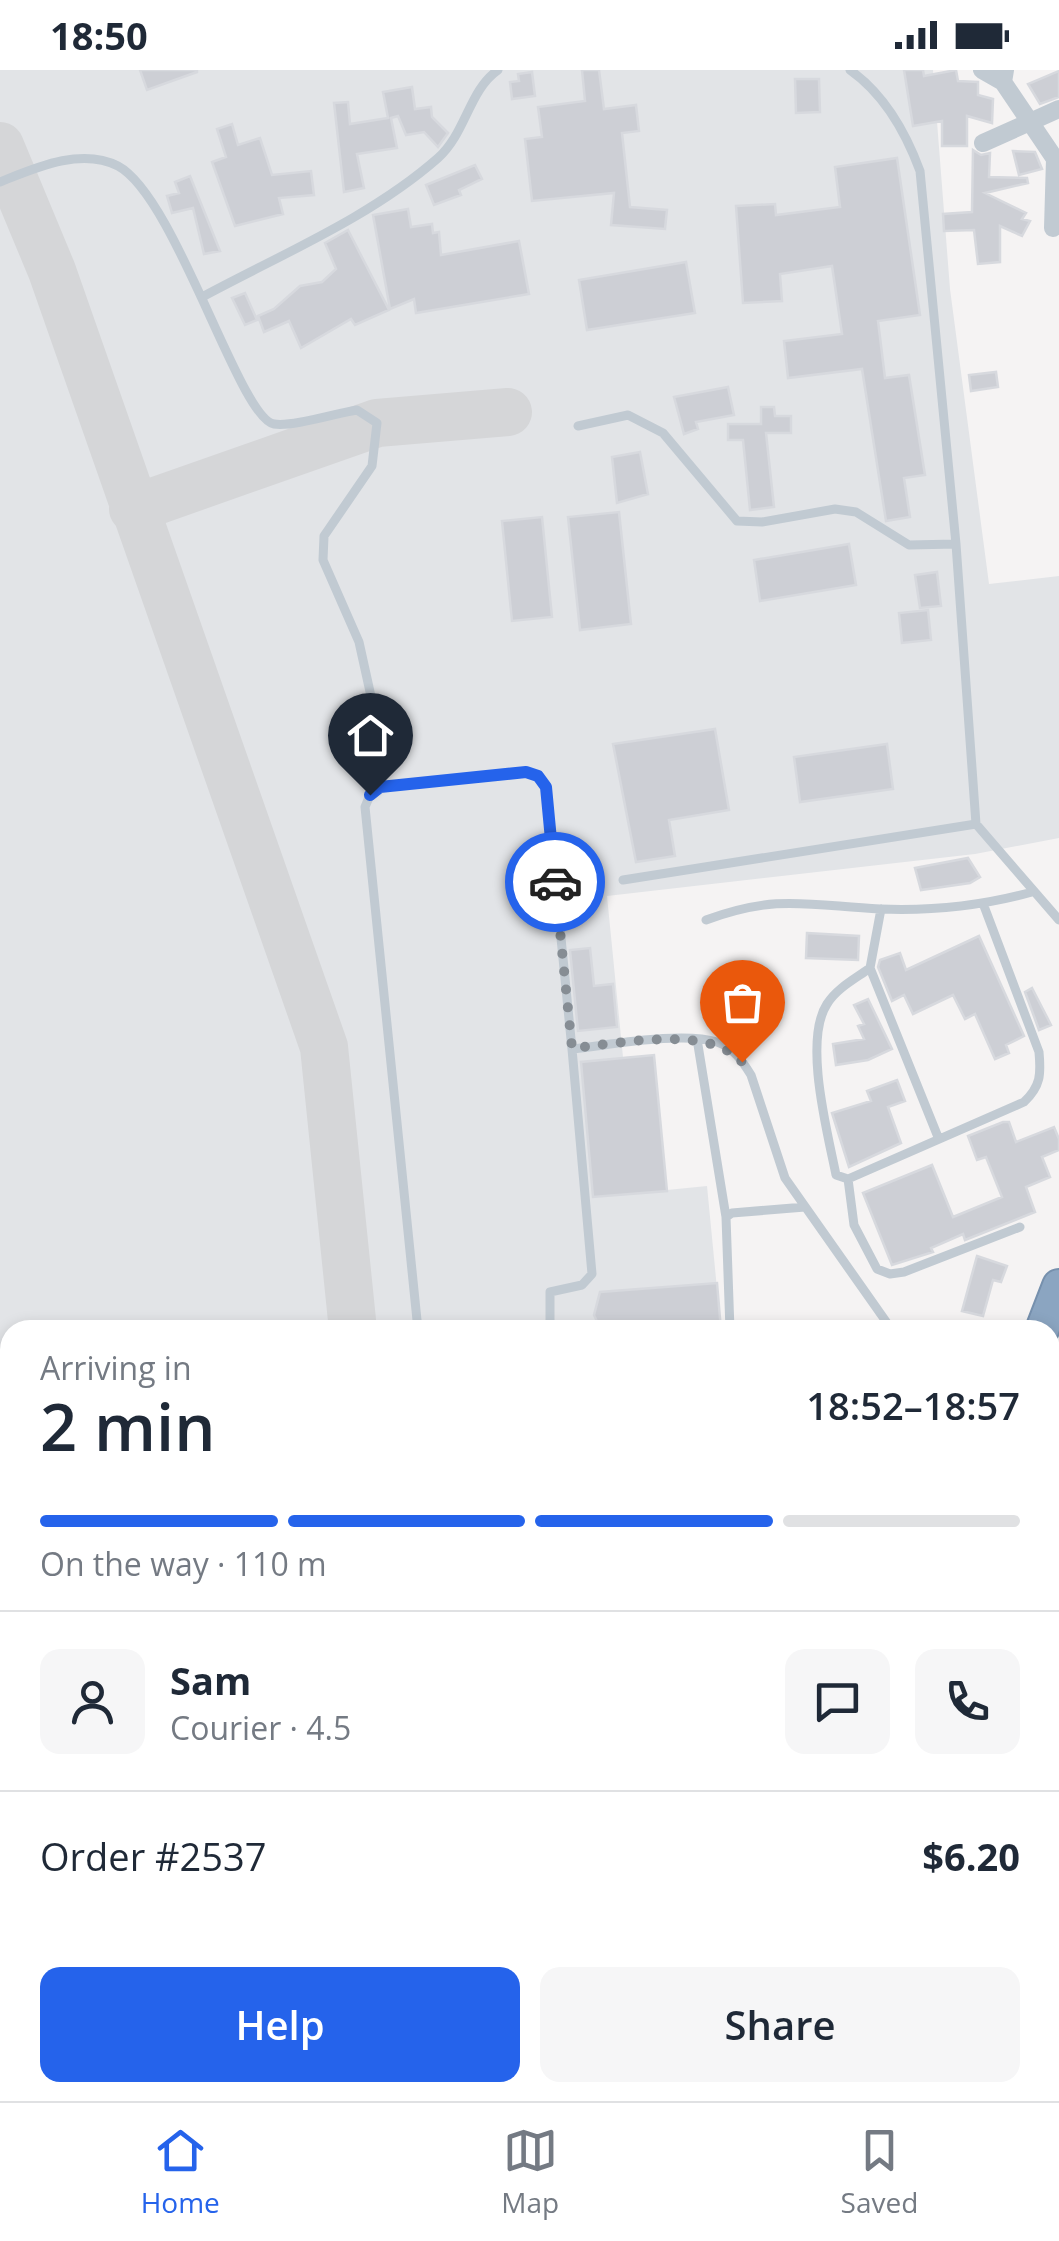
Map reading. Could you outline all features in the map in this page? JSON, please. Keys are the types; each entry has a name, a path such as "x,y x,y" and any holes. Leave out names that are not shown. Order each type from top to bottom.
{"highway":[{"path":"1046,1320 1059,1286"}],"street":[{"path":"982,70 1004,76 1029,123 1041,133 1055,159 1053,228"},
{"path":"984,143 1059,109"}],"lane":[{"path":"204,296 388,196 426,168 460,135 484,83 498,70"},
{"path":"850,70 864,80 892,114 908,138 920,171 956,544 976,824 1059,920"},
{"path":"0,182 53,162 82,159 116,165 137,180 204,296 249,401 261,417 274,424 357,410 376,424 372,466 324,536 323,560 359,642 378,728"},
{"path":"578,426 628,415 663,433 737,521 762,522 835,509 856,512 909,545 956,544"},
{"path":"417,1320 365,807 370,795 380,787 526,772 538,776 546,787 592,1274 582,1285 550,1292 550,1320"},
{"path":"623,880 976,824"},
{"path":"706,920 768,901 881,909 984,906 1032,892"},
{"path":"870,968 837,992 821,1016 818,1066 825,1119 836,1175 848,1179 1024,1102 1036,1090 1041,1074 1024,1004 984,906"},
{"path":"881,909 870,968 938,1137"},
{"path":"698,1040 726,1218 730,1320"},
{"path":"572,1048 698,1040 718,1042 742,1062 751,1076 773,1151 805,1206 885,1320"},
{"path":"848,1179 854,1225 877,1269 890,1274 1020,1227"},
{"path":"726,1218 732,1213 805,1206"}],"shaded area":[{"path":"0,70 933,70 950,289 989,584 1059,576 1059,838 975,854 607,896 623,1057 654,1055 667,1190 707,1186 720,1320 0,1320"}],"building":[{"path":"140,70 197,70 197,72 147,90"},
{"path":"582,70 599,70 604,109 636,105 639,131 622,133 630,207 667,210 665,229 611,225 614,193 532,201 525,139 542,137 538,107 585,101"},
{"path":"904,70 923,70 924,76 956,70 958,81 978,82 978,95 993,99 992,123 967,116 967,146 942,146 942,121 913,126"},
{"path":"1059,71 1059,97 1040,104 1028,84"},
{"path":"532,72 535,96 512,99 510,82 519,81 518,74"},
{"path":"795,79 819,79 820,112 796,113"},
{"path":"412,87 415,109 431,107 432,117 448,133 438,147 424,132 406,135 398,116 391,118 397,148 357,154 364,188 344,192 334,103 348,102 350,124 388,118 383,92"},
{"path":"232,124 238,145 260,138 272,175 311,171 314,195 279,198 283,214 235,226 212,162 226,157 217,129"},
{"path":"973,150 981,155 990,153 989,177 1027,178 1028,183 985,193 1026,213 1022,219 1030,221 1022,236 1000,226 1000,262 978,264 974,230 944,231 943,214 972,212"},
{"path":"1013,151 1035,152 1042,169 1019,175"},
{"path":"897,158 920,315 878,321 885,378 909,375 925,475 904,478 910,517 886,521 862,369 788,378 784,341 842,334 832,266 780,274 782,301 743,303 736,206 775,204 776,215 840,207 835,167"},
{"path":"475,165 482,179 459,190 461,195 434,205 426,185"},
{"path":"190,176 220,251 204,254 193,208 172,213 167,196 179,193 175,182"},
{"path":"408,209 411,227 432,224 433,233 439,232 441,255 519,241 529,294 416,313 414,299 390,309 373,215"},
{"path":"348,230 389,310 355,325 351,319 301,348 289,321 264,332 258,316 274,309 300,286 322,282 336,269 325,243"},
{"path":"686,262 695,313 587,330 579,280"},
{"path":"245,293 257,320 245,325 232,298"},
{"path":"996,372 998,387 971,391 969,375"},
{"path":"728,387 734,415 696,422 698,429 684,434 674,397"},
{"path":"761,407 774,407 775,416 791,416 791,433 766,433 774,507 750,510 743,440 728,440 728,424 761,424"},
{"path":"640,452 648,494 617,503 612,457"},
{"path":"619,512 631,624 580,630 568,517"},
{"path":"542,517 552,617 512,621 502,521"},
{"path":"849,544 856,585 760,601 754,560"},
{"path":"937,572 941,606 920,608 915,575"},
{"path":"928,610 931,640 902,643 899,613"},
{"path":"715,729 729,810 669,820 675,856 636,862 613,744"},
{"path":"887,744 893,789 800,802 794,757"},
{"path":"968,858 980,877 970,883 921,890 915,868"},
{"path":"807,933 859,936 858,960 806,958"},
{"path":"979,936 1024,1036 1006,1045 1009,1053 995,1059 975,1014 965,1019 953,995 913,1014 904,995 892,1001 878,967 880,960 900,953 906,970"},
{"path":"590,948 594,986 613,984 617,1027 578,1031 570,950"},
{"path":"1032,988 1051,1025 1039,1030 1025,992"},
{"path":"868,999 892,1049 868,1060 836,1065 833,1044 864,1039 858,1026 864,1024 854,1005"},
{"path":"654,1055 667,1191 593,1197 581,1062"},
{"path":"897,1080 905,1101 888,1107 901,1143 849,1167 832,1113 871,1101 867,1091"},
{"path":"1009,1122 1016,1142 1054,1127 1059,1139 1059,1150 1042,1157 1050,1177 1026,1187 1035,1212 965,1240 963,1234 931,1248 933,1252 892,1265 863,1193 932,1165 953,1217 1002,1197 986,1157 977,1160 968,1136"},
{"path":"977,1256 1007,1266 1001,1282 993,1280 983,1316 962,1311"},
{"path":"717,1283 720,1320 596,1320 600,1292"}],"taxiway":[{"path":"0,146 52,271 324,1047 352,1320"},
{"path":"133,509 377,423 508,412"}],"way so far":[{"path":"555,882 572,1048 698,1040 718,1042 742,1062"}],"route":[{"path":"370,795 380,787 526,772 538,776 546,787 555,882"}]}
